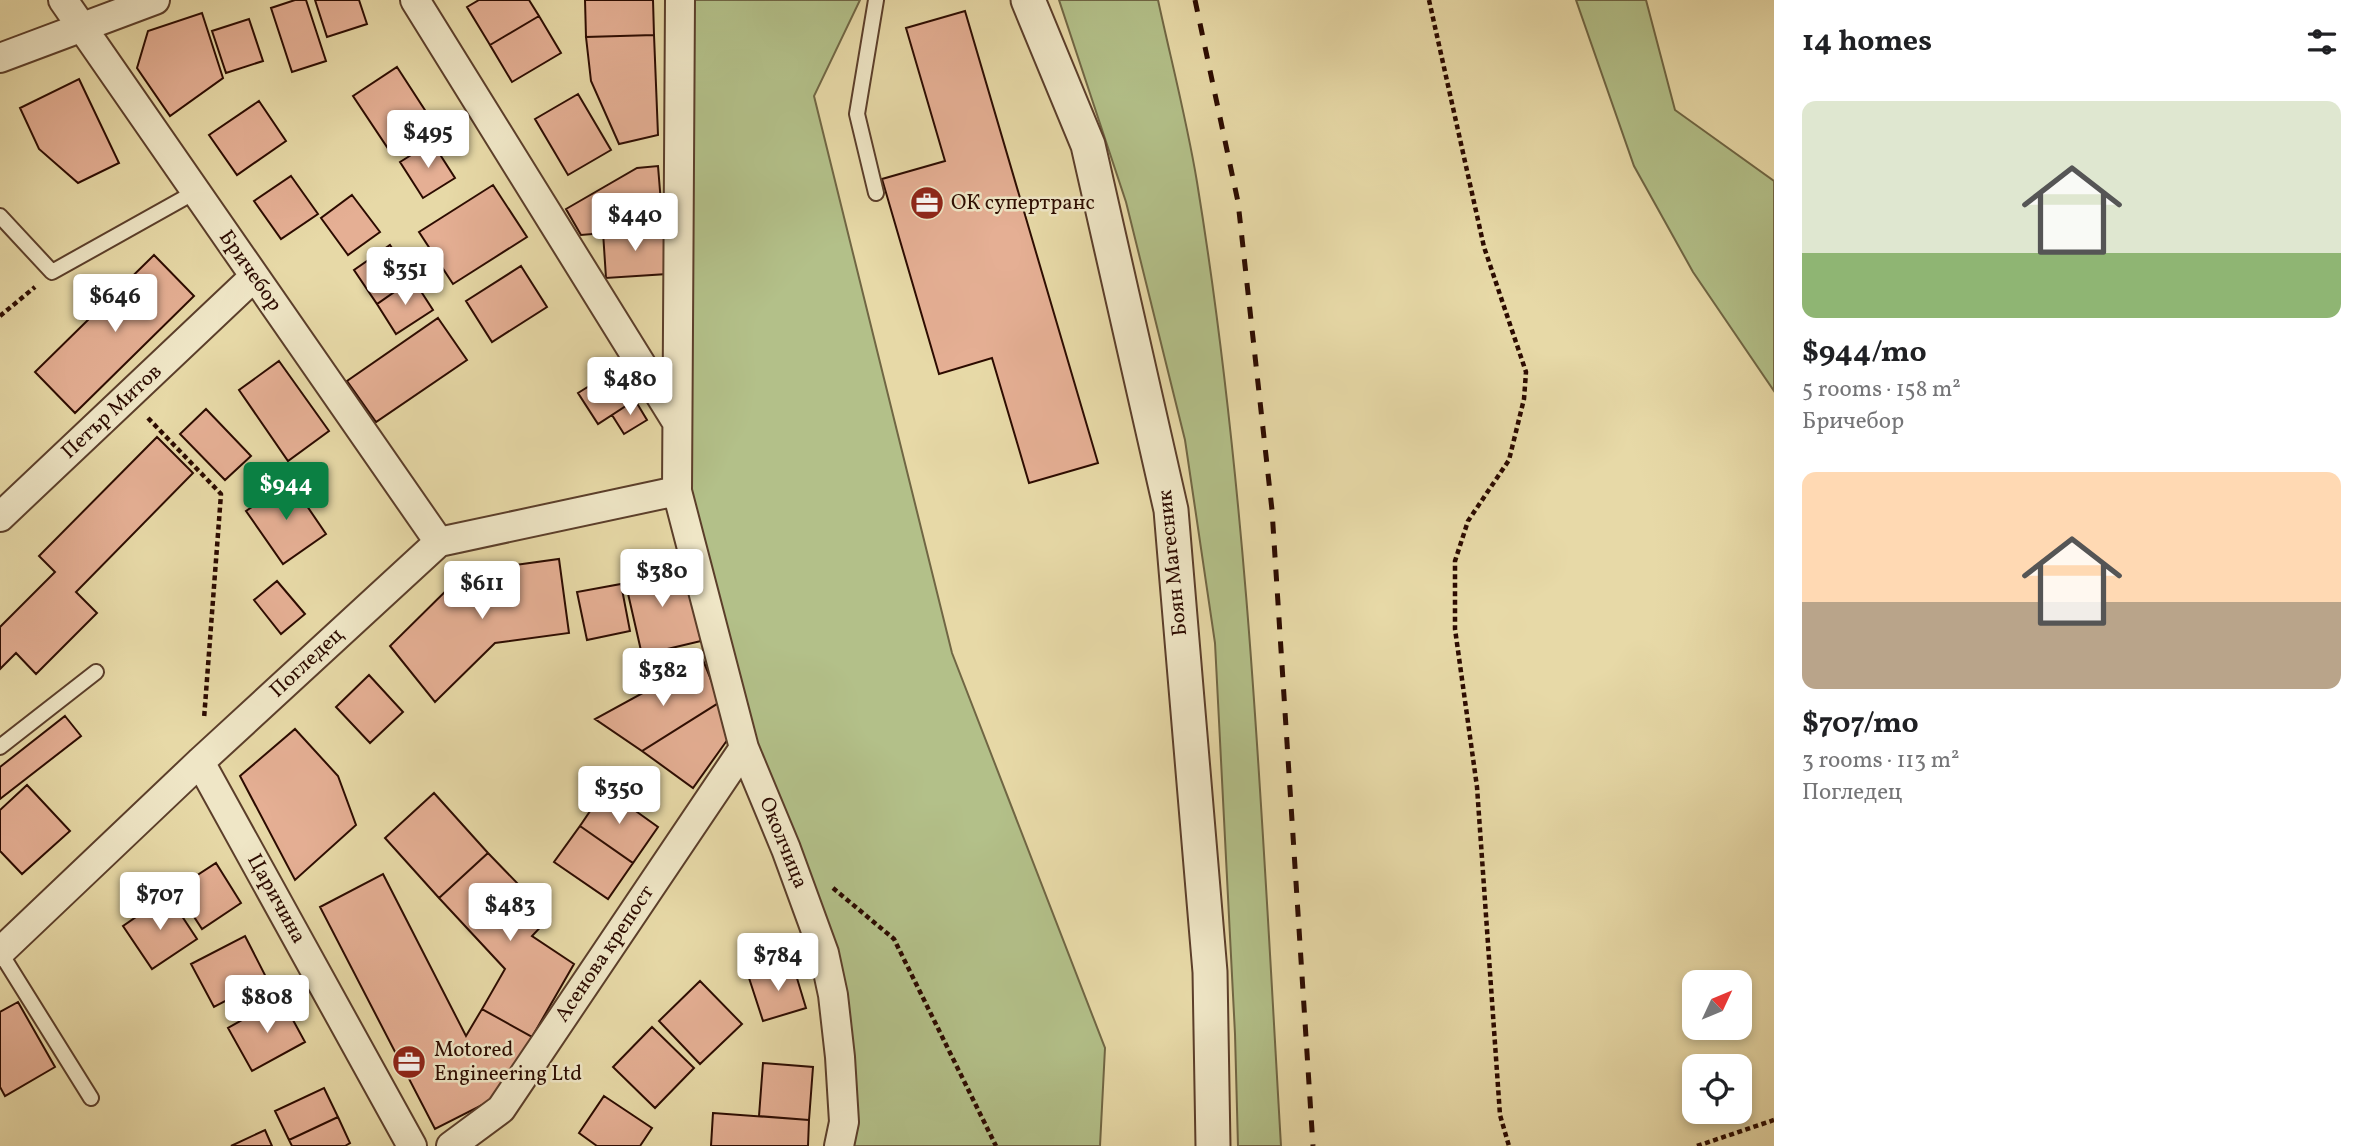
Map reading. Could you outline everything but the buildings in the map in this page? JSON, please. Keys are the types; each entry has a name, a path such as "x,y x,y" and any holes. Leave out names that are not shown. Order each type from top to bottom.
{"street":[{"name":"Бричебор","path":"63,0 439,542"},
{"path":"0,58 155,0"},
{"path":"415,0 676,419"},
{"path":"680,0 677,491 744,748"},
{"name":"Боян Магесник","path":"1028,0 1088,145 1171,510 1210,972 1213,1146"},
{"name":"Петър Митов","path":"0,517 254,277"},
{"path":"439,542 677,491"},
{"name":"Погледец","path":"0,952 200,761 439,542"},
{"name":"Асенова крепост","path":"451,1146 500,1110 744,748"},
{"name":"Околчица","path":"744,748 791,861 824,953 833,995 840,1057 844,1122 839,1146"},
{"name":"Царичина","path":"200,761 412,1146"}],"lane":[{"path":"876,0 857,114 876,193"},
{"path":"0,216 52,272 195,192"},
{"path":"0,747 96,672"},
{"path":"0,952 91,1098"}],"path":[{"path":"1429,0 1484,247 1526,372 1524,399 1509,460 1468,520 1455,561 1455,629 1477,787 1500,1115 1509,1146"},
{"path":"0,316 52,272"},
{"path":"129,397 221,494 200,761"},
{"path":"825,882 894,939 996,1146"},
{"path":"1697,1146 1774,1120"}],"green space":[{"path":"680,0 860,0 814,96 952,653 1105,1048 1100,1146 839,1146 833,995 744,748 675,419"},
{"path":"1059,0 1158,0 1193,159 1215,302 1241,542 1260,783 1281,1146 1238,1146 1235,1034 1215,643 1185,440 1126,202"},
{"path":"1576,0 1646,0 1675,110 1774,181 1774,391 1693,272 1634,166"}],"railway":[{"path":"1195,0 1238,202 1272,510 1313,1146"}],"place":[{"name":"ОК супертранс","path":"927,203"},
{"name":"Motored Engineering Ltd","path":"409,1062"}]}
